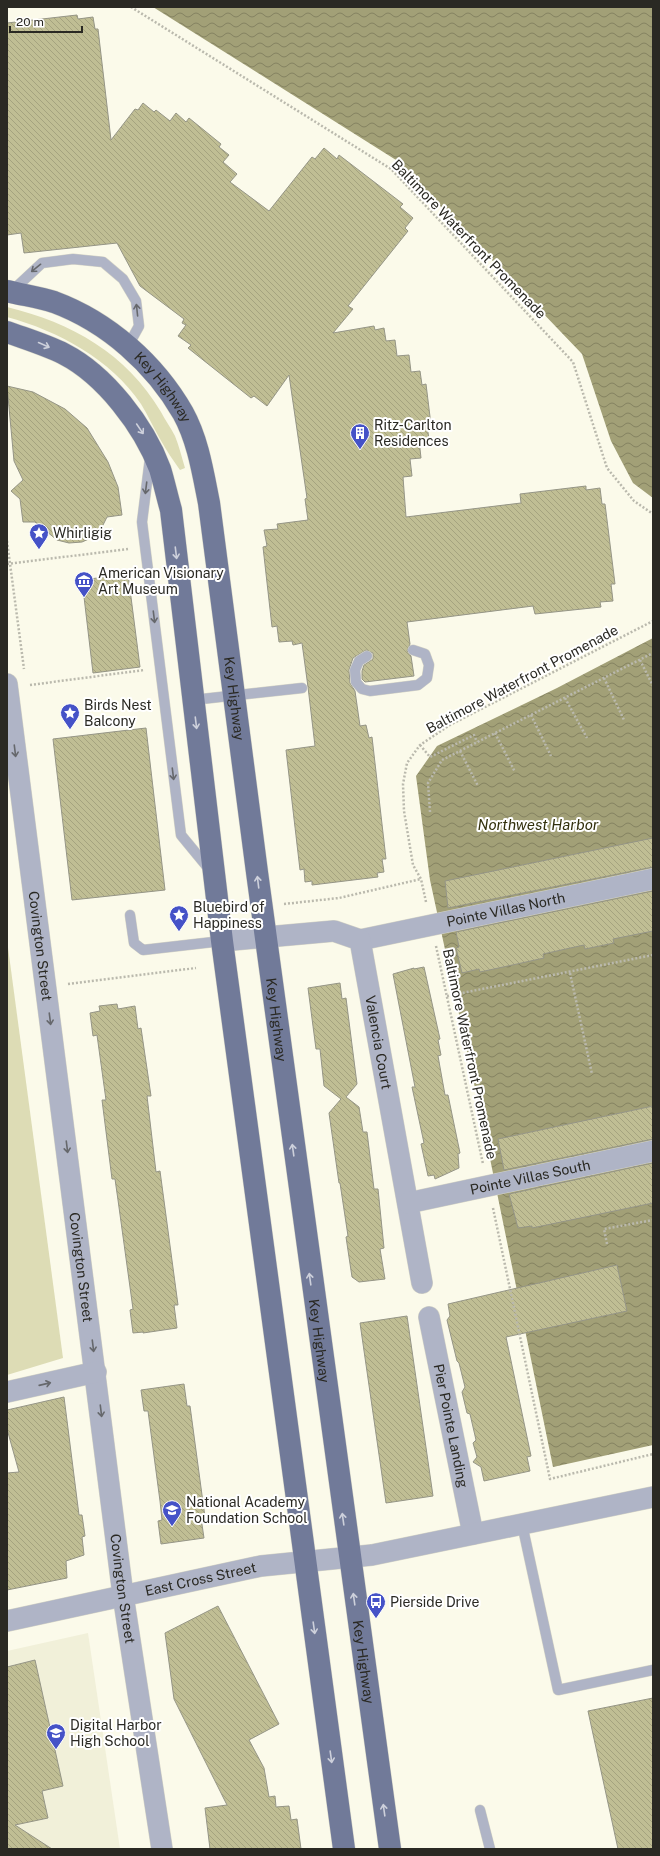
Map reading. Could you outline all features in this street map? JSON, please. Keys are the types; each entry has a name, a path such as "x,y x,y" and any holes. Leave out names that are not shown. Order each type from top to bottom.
{"main road":[{"name":"Key Highway","path":"9,292 54,302 87,317 128,346 159,378 183,414 199,454 209,503 265,937 348,1557 390,1849"},
{"path":"7,332 39,342 66,355 99,379 124,405 151,450 160,469 171,510 222,941 344,1849"}],"street":[{"name":"Covington Street","path":"7,684 96,1372 123,1595 162,1849"},
{"name":"Pointe Villas North","path":"360,940 653,879"},
{"path":"222,941 334,931 360,940"},
{"name":"Valencia Court","path":"360,940 422,1283"},
{"name":"Pointe Villas South","path":"408,1203 653,1151"},
{"name":"Pier Pointe Landing","path":"429,1317 473,1534"},
{"path":"7,1392 96,1372"},
{"path":"348,1557 372,1555 653,1497"},
{"name":"East Cross Street","path":"7,1621 261,1566 348,1557"}],"lane":[{"path":"9,292 42,263 73,259 103,262 123,279 136,301 139,326 128,346"},
{"path":"151,450 142,522 181,835 214,874"},
{"path":"367,656 359,661 355,670 356,682 362,689 370,691 418,685 427,678 429,665 425,654 413,650"},
{"path":"193,700 302,688"},
{"path":"130,915 134,943 143,950 222,941"},
{"path":"522,1524 558,1690 653,1670"},
{"path":"480,1810 490,1849"}],"path":[{"name":"Baltimore Waterfront Promenade","path":"131,7 390,170 573,362 607,468 634,501 653,514"},
{"path":"7,564 133,548"},
{"name":"Baltimore Waterfront Promenade","path":"653,621 450,725 420,745 407,763 402,784 404,811 413,865 421,879 432,925 550,1479 653,1454"},
{"path":"430,812 428,783 442,760 653,653"},
{"path":"640,660 653,686"},
{"path":"7,689 146,670"},
{"path":"604,678 624,720"},
{"path":"564,698 587,738"},
{"path":"531,715 551,756"},
{"path":"495,733 515,772"},
{"path":"420,745 430,757 474,735 477,742"},
{"path":"460,751 478,786"},
{"path":"283,904 339,898 421,879"},
{"path":"447,996 570,973 653,955"},
{"path":"64,984 196,968"},
{"path":"570,973 592,1074"},
{"path":"607,1244 604,1229 653,1220"}],"shaded area":[{"name":"Digital Harbor High School","path":"88,1633 120,1849 7,1849 7,1651"}],"green space":[{"path":"7,307 54,322 95,343 114,357 147,391 161,412 175,436 185,468 180,470 162,443 141,404 115,373 99,360 64,339 45,330 7,317"},
{"path":"7,940 63,1358 7,1375"}],"water":[{"path":"153,7 653,7 653,498 633,483 611,441 582,354 396,160"},
{"name":"Northwest Harbor","path":"653,638 653,1445 553,1467 486,1139 430,880 416,776 437,746 557,688"}],"building":[{"name":"Ritz-Carlton Residences","path":"77,15 78,19 93,17 95,29 98,29 111,140 135,109 138,110 143,103 154,112 156,110 170,121 176,113 186,122 189,118 221,144 219,147 229,155 223,162 237,174 230,182 269,211 312,157 315,159 324,148 337,159 339,155 403,204 400,207 413,218 405,228 408,231 348,306 353,309 333,333 374,326 375,330 384,328 386,341 395,340 397,356 409,355 411,372 420,371 422,385 426,384 431,425 427,426 429,439 419,440 421,458 410,459 412,476 403,477 406,517 521,503 520,494 586,486 586,490 600,488 602,504 605,504 615,584 611,584 613,601 600,602 601,607 535,614 533,606 407,622 410,644 407,651 411,656 414,676 365,682 362,679 362,671 364,665 373,659 373,653 366,650 353,658 349,670 350,683 355,691 360,726 366,725 369,738 372,737 386,859 382,859 384,872 377,873 378,877 312,885 312,881 305,882 304,869 300,870 286,750 315,746 302,643 293,645 292,641 279,642 277,626 272,627 263,547 267,546 264,530 278,529 277,524 308,520 305,499 307,498 289,375 267,406 254,396 251,398 188,348 191,345 178,336 186,325 182,323 184,319 140,286 117,243 24,253 21,233 7,235 7,23"},
{"name":"American Visionary Art Museum","path":"7,386 33,392 65,409 87,428 108,462 118,487 122,515 107,517 101,529 91,538 82,542 69,543 57,540 35,522 23,522 20,499 11,491 23,480 14,461"},
{"path":"128,574 140,667 93,673 82,580"},
{"path":"146,728 165,890 72,900 53,739"},
{"path":"653,838 653,867 448,908 445,881"},
{"path":"653,891 653,931 613,939 614,943 585,949 584,945 543,954 544,958 480,972 479,969 462,973 456,948 459,947 456,932"},
{"path":"424,967 440,1039 438,1040 441,1055 438,1056 445,1095 448,1095 460,1153 458,1154 459,1168 435,1179 434,1175 428,1176 421,1144 424,1143 412,1087 415,1087 393,974 414,968"},
{"path":"340,983 342,999 346,998 357,1084 346,1097 359,1107 363,1132 367,1132 374,1189 378,1189 384,1248 380,1249 385,1279 359,1282 352,1277 346,1237 348,1236 329,1113 341,1099 324,1086 320,1049 316,1049 308,988"},
{"path":"117,1004 118,1009 135,1006 138,1029 141,1028 151,1096 147,1096 156,1172 160,1171 178,1305 174,1305 177,1328 143,1333 133,1333 130,1310 133,1309 115,1179 112,1179 102,1100 106,1100 97,1035 93,1036 90,1013 100,1011 99,1006"},
{"path":"653,1106 653,1139 504,1170 498,1139"},
{"path":"653,1163 653,1203 532,1228 532,1226 518,1228 509,1194"},
{"path":"617,1265 627,1311 506,1337 531,1456 527,1457 530,1471 484,1481 481,1467 473,1462 477,1457 473,1443 476,1440 470,1414 467,1413 462,1392 465,1387 447,1320 450,1316 448,1304"},
{"path":"407,1316 433,1496 386,1503 360,1323"},
{"path":"184,1384 187,1406 190,1406 205,1517 201,1518 204,1538 161,1544 158,1521 162,1520 160,1501 148,1411 144,1411 141,1390"},
{"path":"64,1397 79,1515 82,1515 85,1536 82,1537 84,1555 66,1561 67,1578 7,1590 7,1473 19,1472 7,1429 7,1410"},
{"path":"218,1606 279,1724 249,1740 264,1768 269,1797 275,1796 276,1807 289,1806 291,1820 297,1819 301,1849 210,1849 205,1808 227,1805 174,1699 165,1633"},
{"path":"35,1660 63,1786 42,1791 48,1818 15,1825 52,1849 7,1849 7,1667"},
{"path":"653,1698 653,1849 618,1849 588,1711"}],"place":[{"name":"Ritz-Carlton Residences","path":"360,450"},
{"name":"Whirligig","path":"39,550"},
{"name":"American Visionary Art Museum","path":"84,598"},
{"name":"Birds Nest Balcony","path":"70,730"},
{"name":"Bluebird of Happiness","path":"179,932"},
{"name":"National Academy Foundation School","path":"172,1527"},
{"name":"Pierside Drive","path":"376,1619"},
{"name":"Digital Harbor High School","path":"56,1750"}]}
